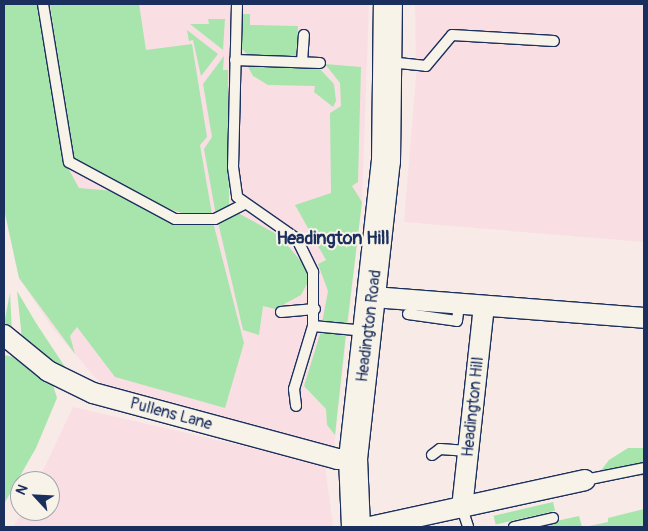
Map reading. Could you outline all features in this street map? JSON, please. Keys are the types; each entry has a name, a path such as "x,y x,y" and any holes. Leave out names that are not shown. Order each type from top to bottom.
{"main road":[{"name":"Headington Road","path":"356,527 354,459 386,171 389,62 388,4"}],"street":[{"path":"373,297 644,318"},
{"name":"Headington Hill","path":"462,508 484,306"},
{"name":"Pullens Lane","path":"4,335 48,371 93,393 337,459 354,459"},
{"path":"370,527 585,480"}],"lane":[{"path":"43,4 70,162 175,219 215,219 244,204"},
{"path":"237,4 234,60 233,167 237,197 244,204 297,239 313,272 315,309 313,326 294,389 296,406"},
{"path":"302,62 304,35"},
{"path":"389,62 426,66 452,35 554,41"},
{"path":"234,60 320,62"},
{"path":"408,314 457,321 459,304"},
{"path":"281,312 315,309"},
{"path":"313,326 369,331"},
{"path":"432,455 440,449 468,451"},
{"path":"585,480 644,468"},
{"path":"462,508 468,527"},
{"path":"514,527 553,518"}],"shaded area":[{"path":"4,4 369,4 362,202 334,448 102,385 53,329 19,278 4,209"},
{"path":"415,4 644,4 644,242 404,222 416,78"},
{"path":"73,407 325,465 333,527 13,527 17,521 60,521 60,471 43,471"}],"green space":[{"path":"4,4 39,4 62,157 79,188 114,191 178,225 213,222 244,343 225,408 115,377 77,327 70,336 75,354 19,278 4,209"},
{"path":"50,4 139,4 146,50 192,44 207,137 200,145 212,214 188,215 157,205 71,159"},
{"path":"243,14 250,14 250,25 298,26 296,56 249,56 240,47"},
{"path":"208,19 225,19 223,50 190,24 209,24"},
{"path":"187,30 218,54 201,76 193,40 189,41"},
{"path":"224,56 223,70 228,70 229,205 216,215 204,149 212,137 203,84"},
{"path":"325,64 361,67 358,182 352,186 362,202 347,326 322,323 328,291 318,264 326,260 295,205 331,193 330,113 341,106 340,83"},
{"path":"247,65 318,67 334,84 336,101 333,107 314,92 315,86 268,85 253,76"},
{"path":"238,213 280,236 308,270 309,280 301,295 275,309 263,306 259,335 243,330 218,222"},
{"path":"17,291 36,323 67,370 22,339"},
{"path":"10,293 12,332 4,324"},
{"path":"321,331 346,333 335,435 327,425 326,409 304,386"},
{"path":"4,355 22,359 52,382 57,398 36,448 23,471 10,471 10,494 4,504"},
{"path":"628,448 644,448 644,476 596,477 609,460"},
{"path":"553,502 555,511 496,524 494,516"},
{"path":"644,509 644,527 585,527 608,522 608,518"},
{"path":"579,516 582,527 530,527"}],"district":[{"name":"Headington Hill","path":"333,239"}]}
